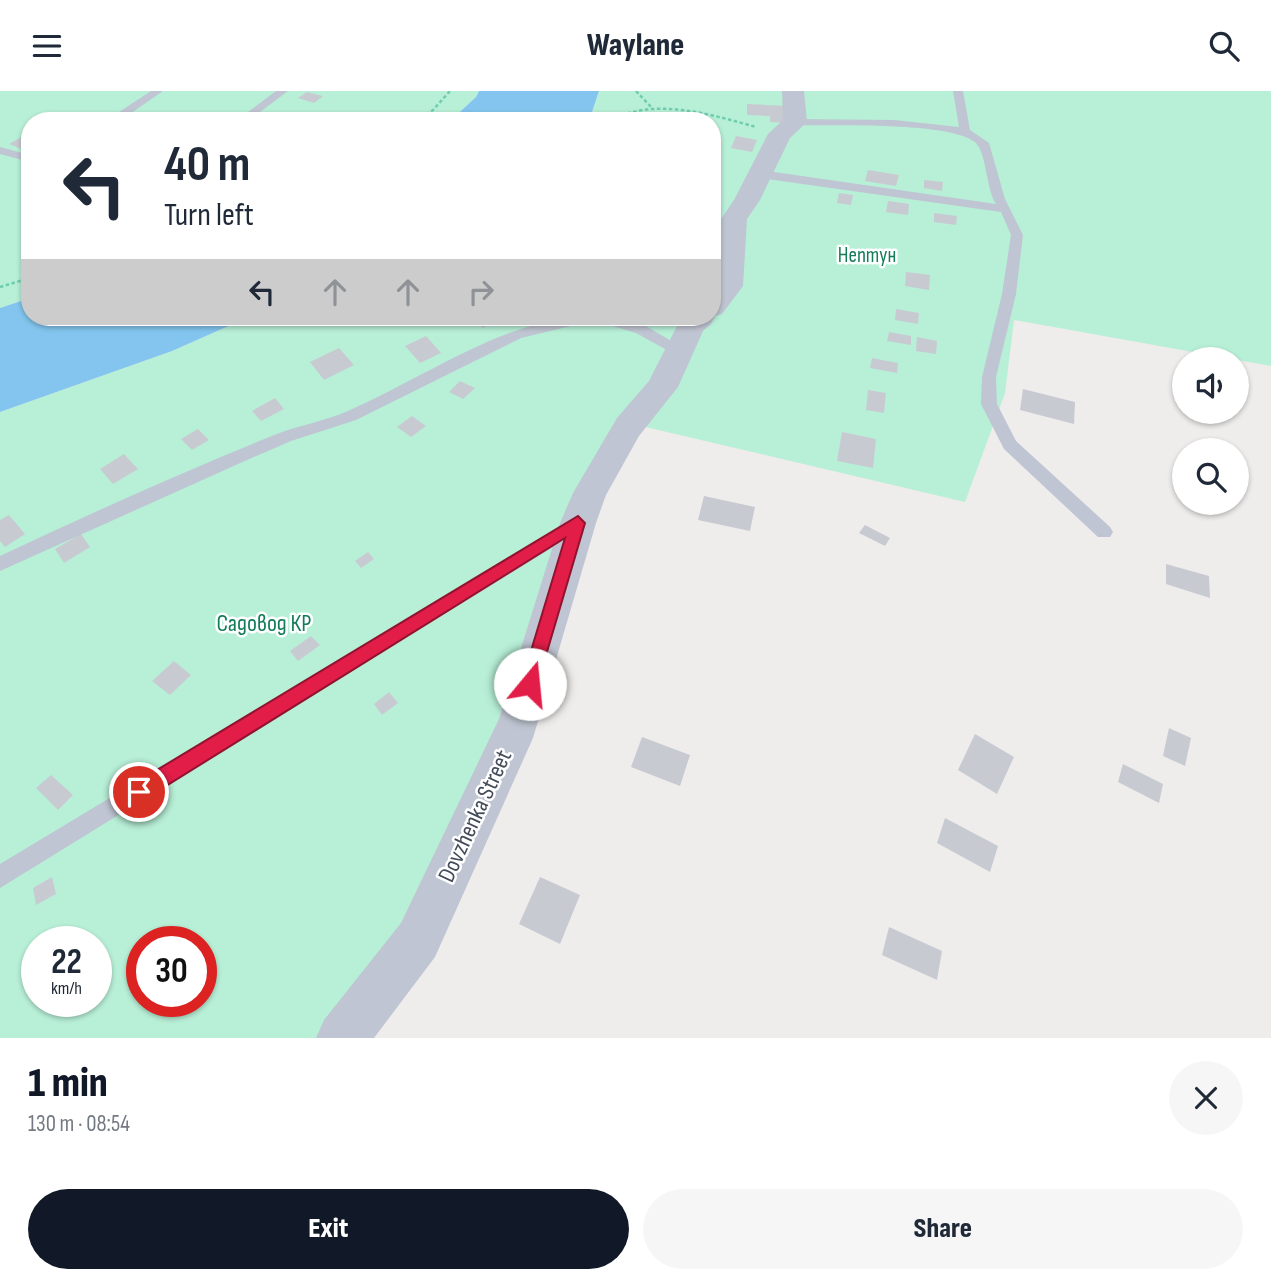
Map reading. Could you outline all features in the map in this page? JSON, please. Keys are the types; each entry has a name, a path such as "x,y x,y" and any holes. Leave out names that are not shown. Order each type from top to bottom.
{"street":[{"path":"721,296 729,286 734,219 788,128 793,91"},
{"name":"Dovzhenka Street","path":"342,1038 418,940 518,724 578,523 590,493 622,438 662,387 691,326"}],"lane":[{"path":"126,112 158,91"},
{"path":"254,112 283,91"},
{"path":"958,91 965,131"},
{"path":"788,128 894,123 965,131 982,143 999,199 1017,235 1014,265 989,377 989,404 1010,445 1104,532"},
{"path":"0,150 21,156"},
{"path":"761,174 1006,209"},
{"path":"0,564 125,505 279,439 351,416 512,336 551,326"},
{"path":"637,326 679,350"},
{"path":"0,877 578,523"}],"path":[{"path":"430,112 450,91"},
{"path":"636,91 653,109"},
{"path":"629,112 653,109 672,112"},
{"path":"721,120 788,128"},
{"path":"0,287 21,281"}],"green space":[{"path":"0,91 479,91 460,112 21,112 21,301 0,308"},
{"name":"Садовод КР","path":"599,91 1271,91 1271,366 1249,362 1249,347 1172,348 1014,320 1005,393 965,502 620,421 535,640 410,924 321,1038 0,1038 0,412 172,351 229,326 721,326 721,112 592,112"}],"water":[{"path":"479,91 599,91 592,112 460,112"},
{"path":"21,301 21,326 229,326 172,351 0,412 0,308"}],"building":[{"path":"307,92 323,96 314,103 298,98"},
{"path":"747,104 787,106 787,123 770,122 770,116 747,115"},
{"path":"736,136 757,140 752,152 731,148"},
{"path":"21,137 21,149 9,144"},
{"path":"868,170 899,175 896,186 865,181"},
{"path":"924,180 943,182 942,191 924,188"},
{"path":"839,193 853,195 851,205 837,203"},
{"path":"888,201 909,204 908,215 886,212"},
{"path":"934,213 957,216 956,225 934,222"},
{"path":"906,272 930,275 929,290 905,286"},
{"path":"896,309 919,313 918,324 895,320"},
{"path":"889,332 911,336 911,345 887,341"},
{"path":"426,336 441,353 420,363 405,346"},
{"path":"917,337 937,341 936,354 916,351"},
{"path":"339,348 354,365 324,380 310,362"},
{"path":"872,358 898,363 897,373 870,368"},
{"path":"460,381 475,388 463,399 449,392"},
{"path":"1023,389 1075,402 1074,424 1020,410"},
{"path":"868,390 886,393 884,413 866,410"},
{"path":"275,398 284,409 261,421 252,411"},
{"path":"412,416 426,426 411,437 397,427"},
{"path":"198,429 209,440 192,450 181,439"},
{"path":"842,432 876,439 873,468 837,461"},
{"path":"124,454 138,469 113,484 100,469"},
{"path":"704,496 755,507 750,531 698,520"},
{"path":"9,515 25,534 5,547 0,541 0,520"},
{"path":"865,525 890,538 885,546 859,533"},
{"path":"81,534 90,547 64,563 55,549"},
{"path":"368,552 374,559 361,568 355,561"},
{"path":"1166,564 1209,576 1210,598 1166,584"},
{"path":"311,636 320,645 298,661 290,651"},
{"path":"174,661 191,675 170,695 152,681"},
{"path":"389,692 398,703 382,715 374,704"},
{"path":"1169,728 1191,738 1185,766 1163,756"},
{"path":"975,734 1014,757 997,794 958,770"},
{"path":"642,737 690,755 680,786 631,767"},
{"path":"1123,764 1163,784 1159,803 1118,782"},
{"path":"51,775 73,795 58,810 36,788"},
{"path":"945,818 998,846 990,872 937,843"},
{"path":"52,877 56,894 36,905 33,888"},
{"path":"540,877 580,895 560,944 519,924"},
{"path":"889,927 942,951 937,980 882,955"}],"route":[{"path":"139,792 578,523 530,684"}],"park label":[{"name":"Нептун","path":"867,255"}]}
